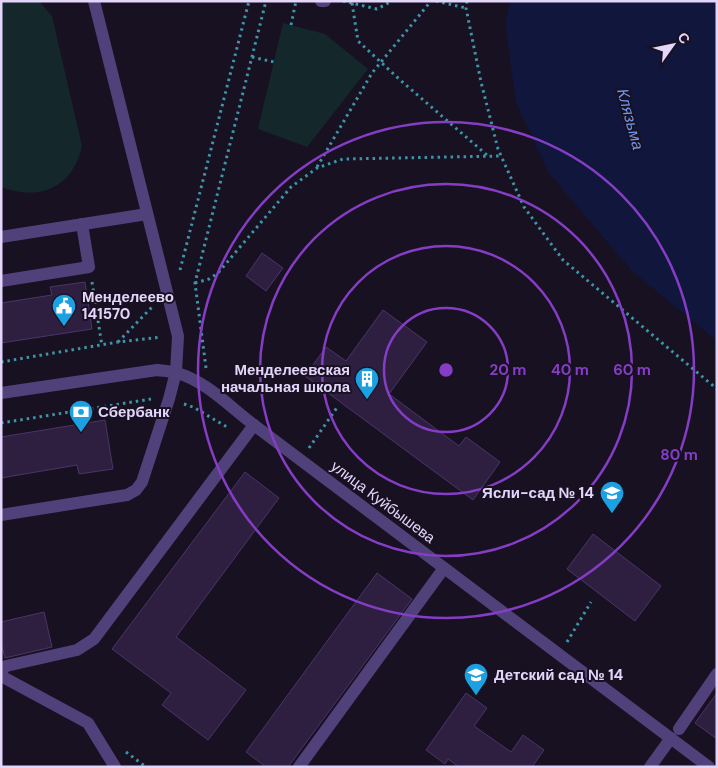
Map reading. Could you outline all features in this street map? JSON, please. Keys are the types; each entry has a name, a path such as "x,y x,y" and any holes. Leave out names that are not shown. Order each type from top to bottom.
{"street":[{"path":"1,515 127,495 136,490 142,482 176,372 178,336 94,1"},
{"path":"320,1 325,1"},
{"path":"1,236 147,214"},
{"path":"1,281 89,267 82,224"},
{"name":"улица Куйбышева","path":"1,393 157,370 176,372 194,380 559,654 675,734 709,767"},
{"path":"1,671 6,666 77,650 94,639 254,425"},
{"path":"300,767 444,568"},
{"path":"650,767 717,674"},
{"path":"1,676 88,723 115,767"}],"path":[{"path":"118,342 167,291 178,274 249,1"},
{"path":"210,375 206,368 195,283 266,1"},
{"path":"291,25 296,1"},
{"path":"343,1 377,9 392,1"},
{"path":"317,168 372,73 431,1"},
{"path":"436,1 466,8"},
{"path":"467,1 466,8 481,82 502,156 524,207 563,260 717,389"},
{"path":"352,3 358,41 488,156"},
{"path":"252,57 274,62"},
{"path":"195,283 209,279 218,273 291,187 317,168 344,159 502,156"},
{"path":"89,267 102,346"},
{"path":"1,362 118,342 178,336"},
{"path":"1,423 159,398 169,399 193,407 245,437"},
{"path":"303,448 307,451 338,406"},
{"path":"559,654 591,602"}],"green space":[{"path":"1,1 39,1 52,16 82,146 78,160 63,181 41,191 29,193 1,187"},
{"path":"283,23 325,34 368,69 307,147 258,129"}],"water":[{"name":"Клязьма","path":"510,1 717,1 717,341 632,271 548,172 516,102 505,23"}],"building":[{"path":"262,253 283,268 266,291 246,276"},
{"path":"85,282 92,329 1,343 1,303 52,295 50,287"},
{"name":"Менделеевская начальная школа","path":"383,310 427,342 389,394 459,446 466,437 500,462 473,500 305,376 326,347 346,361"},
{"path":"105,420 113,469 79,474 77,465 1,478 1,437"},
{"path":"245,472 279,498 176,637 246,690 208,740 162,705 171,693 112,649"},
{"path":"593,534 661,586 635,621 567,569"},
{"path":"377,573 412,599 288,767 266,767 246,752"},
{"path":"44,612 52,647 5,658 1,643 1,622"},
{"path":"466,693 487,708 474,726 511,752 523,735 544,750 532,767 459,767 448,759 445,764 426,750"},
{"path":"717,693 717,739 695,723"}],"place":[{"name":"Менделеево 141570","path":"64,327"},
{"name":"Менделеевская начальная школа","path":"367,400"},
{"name":"Сбербанк","path":"81,433"},
{"name":"Ясли-сад № 14","path":"612,514"},
{"name":"Детский сад № 14","path":"476,696"}]}
